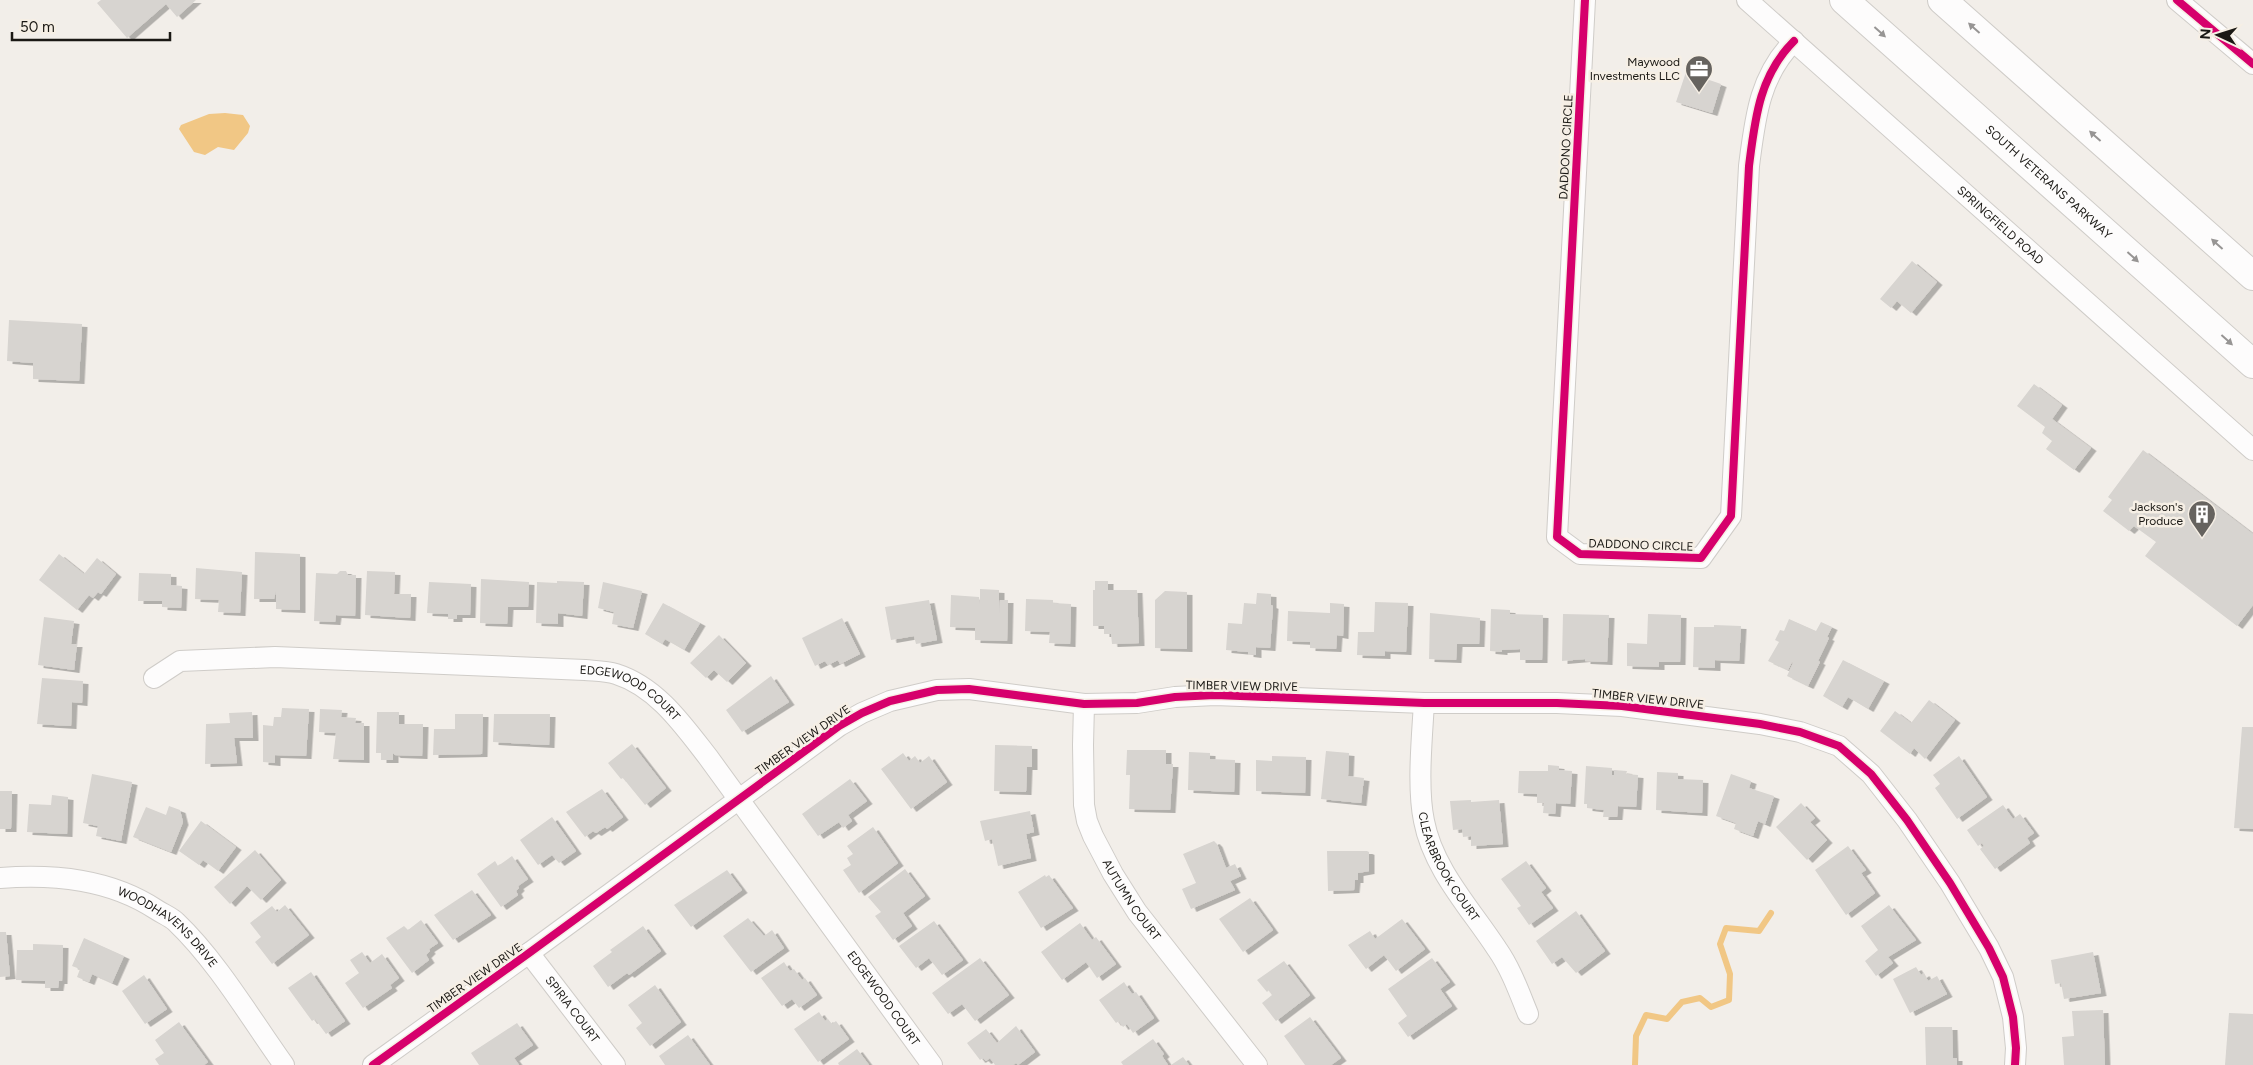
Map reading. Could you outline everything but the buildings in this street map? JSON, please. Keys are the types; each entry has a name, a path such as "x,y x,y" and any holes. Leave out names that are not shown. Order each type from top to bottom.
{"highway":[{"name":"SOUTH VETERANS PARKWAY","path":"1844,0 2253,364"},
{"path":"1942,0 2253,276"}],"street":[{"name":"DADDONO CIRCLE","path":"1585,0 1557,536 1580,554 1701,558 1731,516 1750,157 1755,123 1770,71 1780,56 1794,41"},
{"name":"SPRINGFIELD ROAD","path":"1747,0 2253,450"},
{"path":"2177,0 2253,64"},
{"name":"EDGEWOOD COURT","path":"154,678 180,661 275,657 569,669 615,674 636,682 652,694 677,718 932,1065"},
{"name":"TIMBER VIEW DRIVE","path":"373,1065 530,953 839,726 883,704 916,694 937,690 969,689 1084,704 1136,703 1176,697 1215,695 1424,703 1556,703 1622,706 1760,724 1800,732 1838,746 1871,774 1908,820 1950,883 1989,948 2003,977 2013,1017 2015,1056"},
{"name":"CLEARBROOK COURT","path":"1424,703 1422,778 1424,820 1430,843 1449,880 1499,950 1528,1014"},
{"name":"AUTUMN COURT","path":"1084,704 1082,745 1084,805 1087,821 1093,836 1113,874 1137,912 1257,1065"},
{"name":"WOODHAVENS DRIVE","path":"0,878 32,876 73,879 118,889 144,902 175,922 209,959 284,1065"},
{"name":"SPIRIA COURT","path":"530,953 615,1065"}],"shaded area":[{"path":"209,114 243,115 250,126 248,133 234,150 218,147 205,155 194,152 179,129 181,125"}],"waterway":[{"path":"1635,1065 1636,1036 1646,1015 1667,1019 1682,1002 1700,998 1711,1007 1729,1000 1730,974 1720,944 1726,928 1759,931 1771,913"}],"cycle path":[{"path":"1585,0 1557,537 1580,554 1701,558 1731,516 1751,149 1757,115 1766,84 1782,54 1794,41"},
{"path":"2177,0 2253,64"},
{"path":"373,1065 839,726 862,713 890,701 937,690 969,689 1084,704 1137,703 1175,697 1215,695 1424,703 1557,703 1622,706 1760,724 1800,732 1839,746 1871,774 1907,820 1950,883 1989,948 2003,977 2013,1017 2016,1048 2015,1065"}],"place":[{"name":"Maywood Investments LLC","path":"1699,93"},
{"name":"Jackson's Produce","path":"2202,538"}]}
